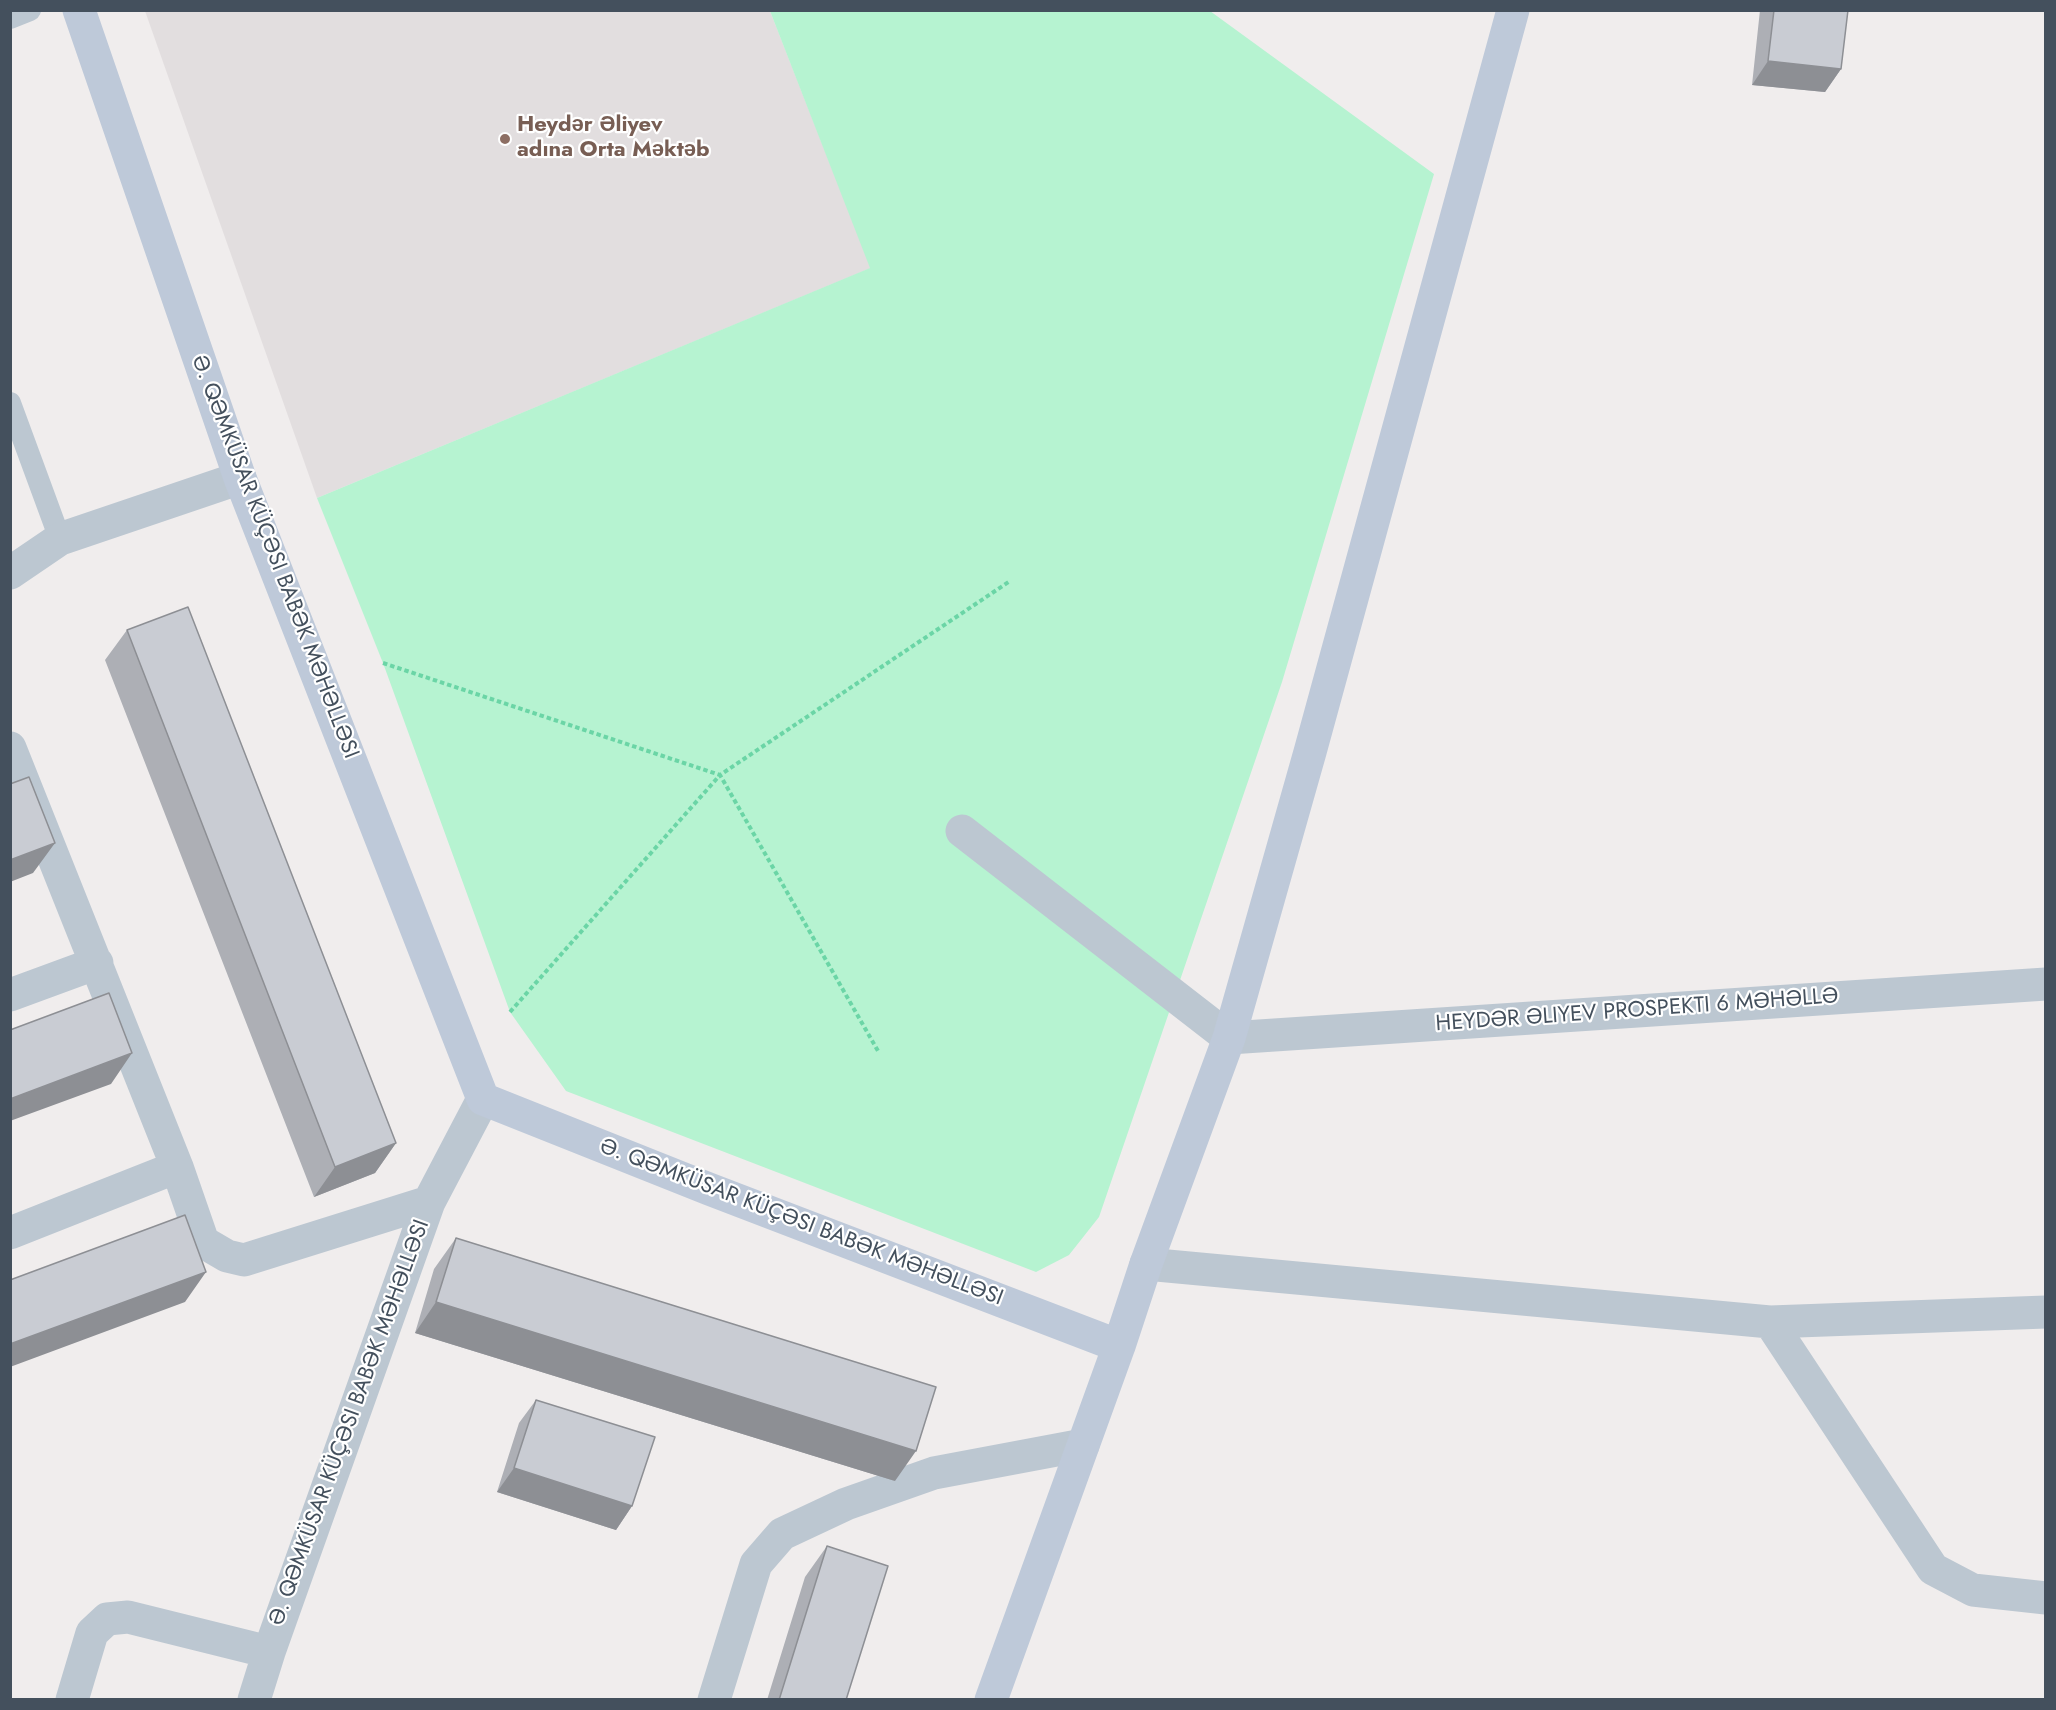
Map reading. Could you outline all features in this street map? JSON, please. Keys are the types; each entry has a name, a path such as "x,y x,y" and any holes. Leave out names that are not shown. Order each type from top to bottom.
{"main road":[{"name":"Ə. QƏMKÜSAR KÜÇƏSI BABƏK MƏHƏLLƏSI","path":"79,10 240,478 483,1099 709,1190 1119,1346"},
{"path":"991,1700 1229,1038 1313,741 1513,10"}],"street":[{"path":"10,573 60,538 240,478"},
{"path":"11,751 177,1167 203,1242 227,1256 244,1260 429,1202"},
{"path":"962,831 1229,1038"},
{"path":"10,995 97,963"},
{"name":"HEYDƏR ƏLIYEV PROSPEKTI 6 MƏHƏLLƏ","path":"1229,1038 2046,984"},
{"name":"Ə. QƏMKÜSAR KÜÇƏSI BABƏK MƏHƏLLƏSI","path":"254,1700 429,1202 483,1099"},
{"path":"10,1233 177,1167"},
{"path":"1146,1264 1770,1322 2046,1312"},
{"path":"1770,1322 1933,1569 1973,1590 2046,1598"},
{"path":"714,1700 756,1564 782,1534 846,1504 934,1473 1083,1445"},
{"path":"72,1700 92,1633 107,1619 128,1617 269,1652"}],"lane":[{"path":"10,18 30,10"},
{"path":"10,403 60,538"}],"path":[{"path":"510,1012 720,775 1010,582"},
{"path":"383,663 720,775 878,1051"}],"shaded area":[{"name":"Heydər Əliyev adına Orta Məktəb","path":"145,11 770,11 871,268 317,498"}],"green space":[{"path":"770,11 1210,11 1434,174 1282,682 1099,1217 1069,1255 1036,1272 566,1091 510,1012 383,663 317,498 870,268"}],"building":[{"path":"1774,10 1848,10 1841,69 1768,61"},
{"path":"188,607 396,1143 335,1167 127,630"},
{"path":"29,777 55,843 10,860 10,784"},
{"path":"109,993 132,1053 10,1099 10,1030"},
{"path":"185,1215 206,1272 10,1344 10,1280"},
{"path":"456,1238 936,1387 916,1451 436,1302"},
{"path":"536,1400 655,1437 632,1506 514,1468"},
{"path":"827,1546 888,1566 846,1700 779,1700"}],"place":[{"name":"Heydər Əliyev adına Orta Məktəb","path":"505,139"}]}
